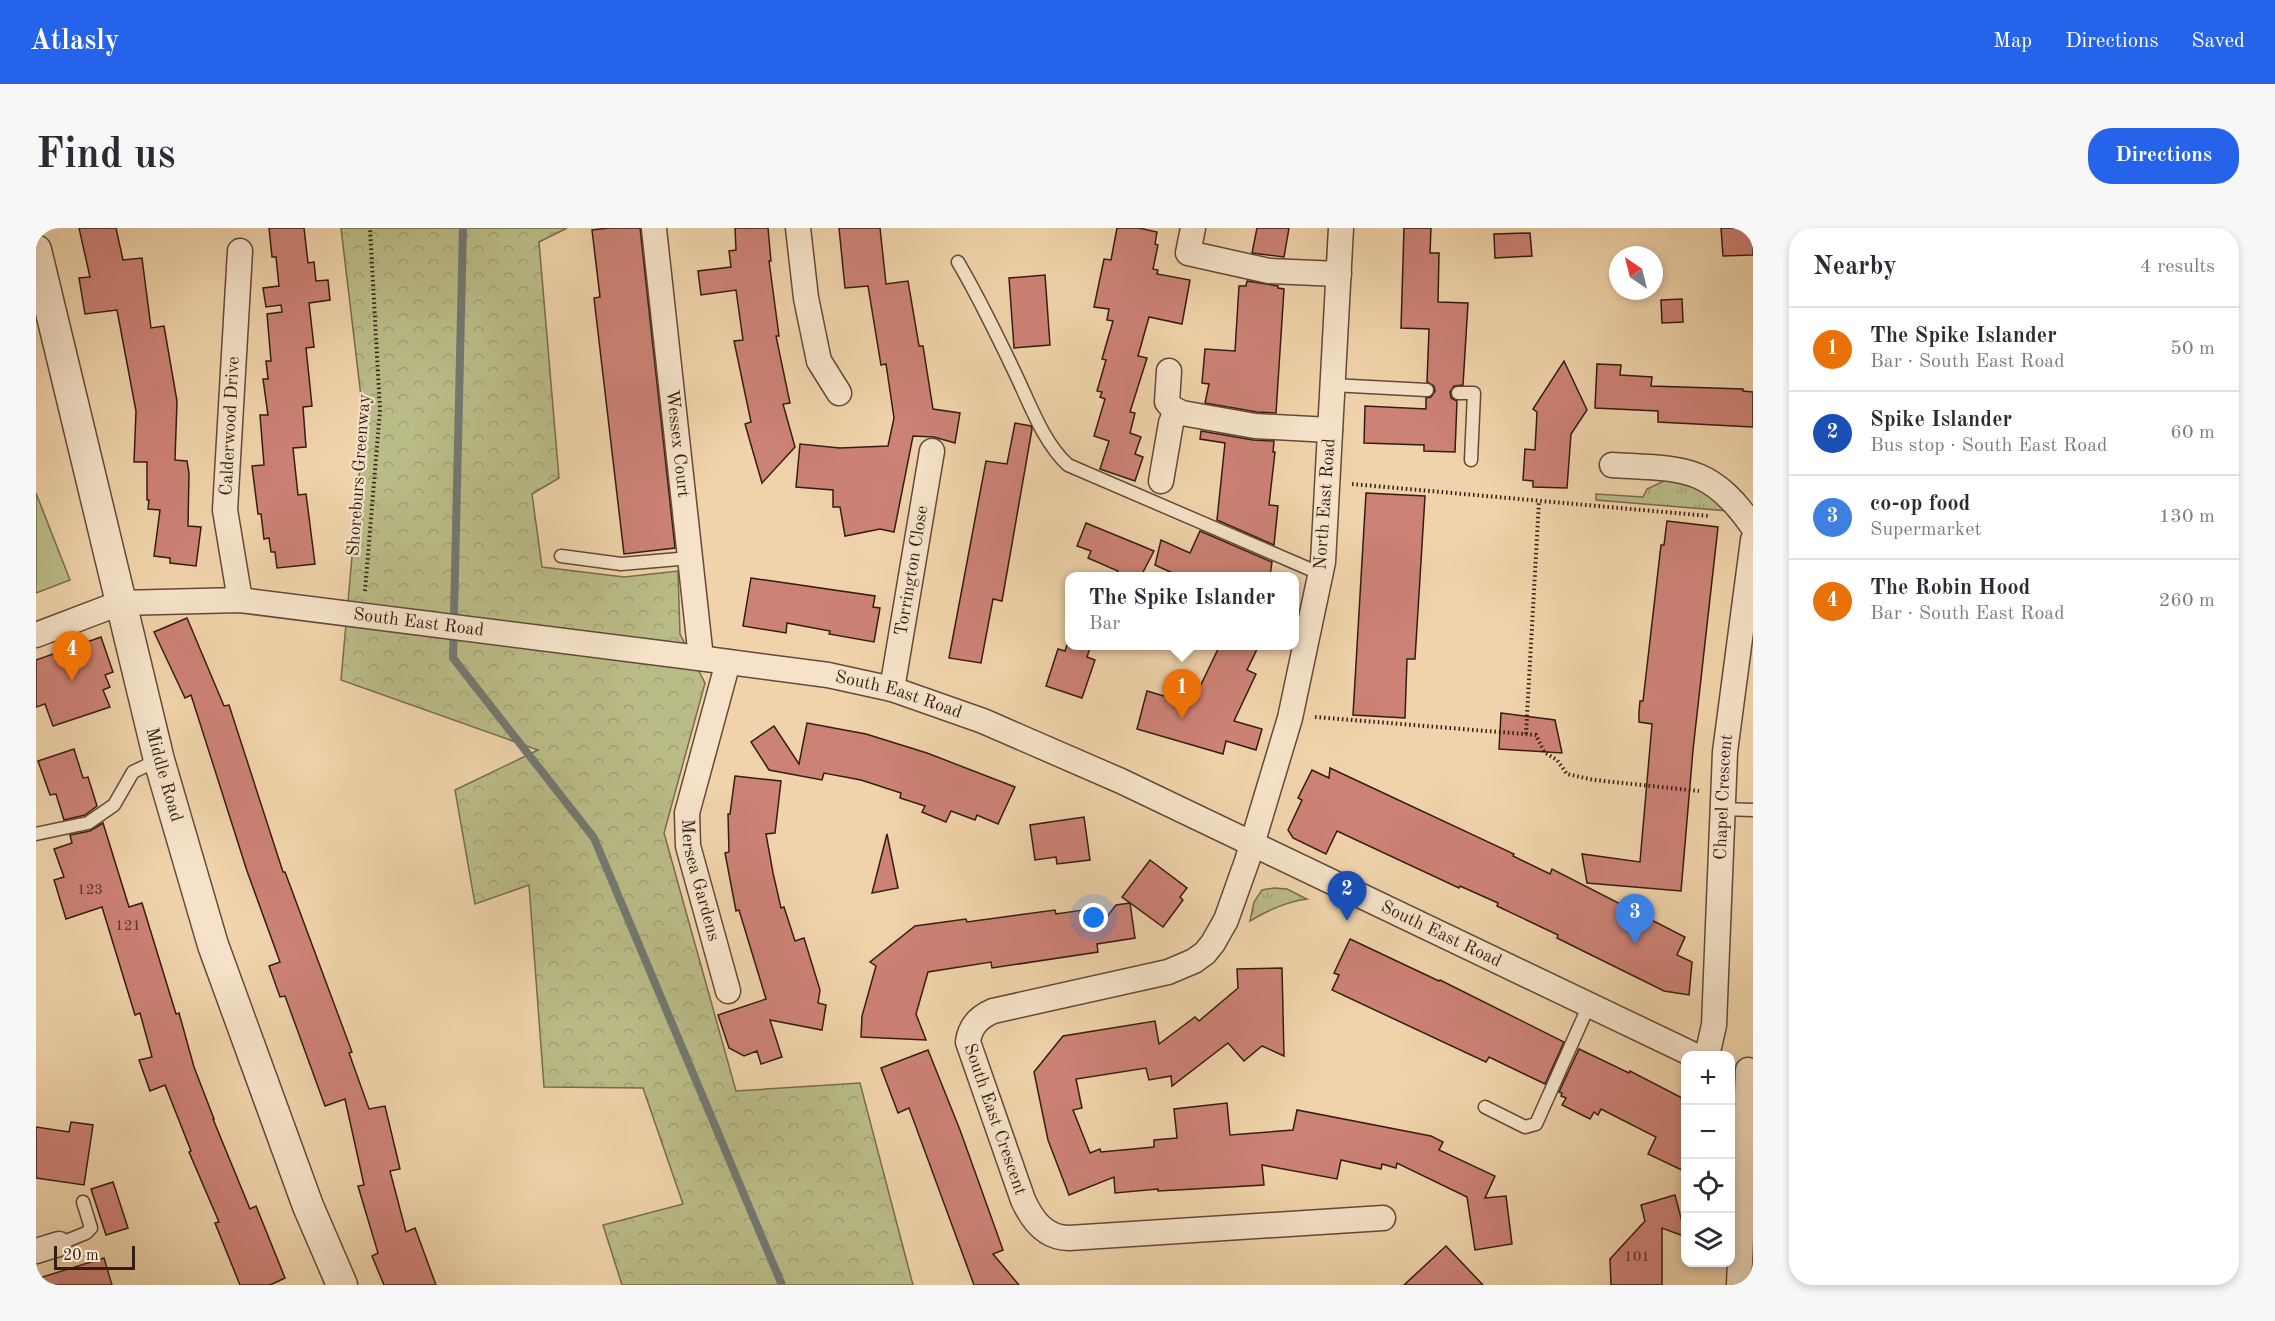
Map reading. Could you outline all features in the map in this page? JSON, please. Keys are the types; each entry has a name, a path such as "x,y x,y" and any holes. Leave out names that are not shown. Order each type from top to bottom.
{"street":[{"path":"798,228 805,287 819,361 838,393"},
{"path":"1193,228 1188,254 1269,271 1339,274"},
{"name":"North East Road","path":"1250,844 1290,715 1321,574 1341,228"},
{"name":"Wessex Court","path":"654,229 701,658"},
{"name":"Middle Road","path":"36,250 159,760 213,945 308,1206 342,1285"},
{"name":"Calderwood Drive","path":"240,251 225,510 240,600"},
{"path":"1169,371 1167,402 1176,410 1226,422 1255,426 1330,430"},
{"path":"1161,481 1171,423 1176,410"},
{"name":"Torrington Close","path":"891,689 932,452"},
{"path":"1612,465 1678,469 1698,475 1729,497 1751,529"},
{"name":"Chapel Crescent","path":"1708,1051 1713,1025 1722,801 1732,685 1751,529"},
{"name":"South East Road","path":"36,635 120,603 240,600 828,675 891,689 983,721 1121,781 1686,1051"},
{"name":"Mersea Gardens","path":"728,662 687,813 688,846 728,991"},
{"name":"South East Crescent","path":"1250,844 1247,861 1226,920 1214,943 1194,961 1168,972 993,1011 974,1024 969,1036 969,1050 1028,1210 1040,1226 1052,1235 1061,1238 1383,1218"},
{"path":"1739,1285 1744,1069"},
{"path":"36,1251 59,1244"}],"lane":[{"path":"958,262 982,304 1037,420 1059,457 1068,465 1321,574"},
{"path":"1332,385 1427,390"},
{"path":"1458,393 1474,393 1471,460"},
{"path":"561,556 621,564 690,558"},
{"path":"36,834 88,824 114,805 133,772 159,760"},
{"path":"1722,801 1753,810"},
{"path":"1485,1107 1525,1127 1536,1124 1589,1005"},
{"path":"59,1244 86,1233 91,1228 83,1202"}],"path":[{"name":"Shoreburs Greenway","path":"363,615 380,410 370,228"},
{"path":"1328,482 1539,501 1751,529"},
{"path":"1526,734 1539,501"},
{"path":"1290,715 1536,735 1544,752 1557,760 1567,774 1722,801"}],"green space":[{"path":"341,228 567,228 539,242 559,478 532,494 542,567 624,577 678,571 680,634 705,683 664,833 736,1091 860,1083 913,1285 622,1285 603,1225 683,1204 643,1088 544,1087 529,885 475,904 455,790 538,750 341,680 364,422"},
{"path":"1666,480 1701,488 1729,511 1596,500 1596,494 1643,497 1647,489"},
{"path":"36,493 70,580 36,593"},
{"path":"1287,889 1307,899 1277,907 1250,921 1254,902 1262,890"}],"building":[{"path":"79,228 116,228 123,260 142,258 151,328 164,326 177,401 175,460 187,461 189,473 188,526 201,527 196,566 170,563 170,558 154,556 160,510 148,509 147,462 134,462 136,411 117,310 85,314 79,278 90,277"},
{"path":"269,228 304,228 308,263 314,262 316,281 328,280 330,300 309,303 314,347 306,348 312,406 303,407 306,447 293,448 298,495 306,494 315,564 277,568 275,552 271,552 269,538 264,539 261,514 258,514 252,466 264,465 260,415 268,415 263,379 268,379 266,361 271,361 267,314 282,312 281,305 266,307 263,288 279,286 276,257 272,257"},
{"path":"640,228 675,548 624,554 594,298 600,297 592,230"},
{"path":"735,228 768,228 771,261 769,261 779,336 776,336 790,403 783,404 795,447 762,483 745,424 751,422 734,341 743,340 736,290 701,295 698,271 731,267 729,251 736,250"},
{"path":"839,228 880,228 886,284 908,281 919,346 923,346 933,409 960,413 955,443 934,437 913,436 894,532 880,529 845,536 840,507 833,507 833,490 796,487 800,444 840,448 888,446 894,418 886,364 881,365 868,286 845,288"},
{"path":"1117,228 1139,228 1157,232 1155,244 1158,245 1153,269 1158,270 1157,274 1190,280 1182,324 1149,317 1138,356 1147,358 1130,412 1135,413 1130,433 1141,437 1135,454 1143,457 1135,481 1100,469 1109,441 1094,436 1105,399 1100,397 1102,392 1097,391 1106,360 1102,359 1113,321 1107,320 1109,309 1094,307 1104,259 1111,260"},
{"path":"1257,228 1289,228 1284,257 1252,253"},
{"path":"1404,228 1431,228 1430,253 1439,253 1438,302 1468,303 1463,385 1454,386 1450,392 1451,398 1457,401 1455,452 1424,451 1424,445 1364,443 1365,406 1426,409 1426,398 1431,397 1435,391 1434,386 1427,382 1429,329 1401,328"},
{"path":"1721,228 1753,228 1753,255 1723,256"},
{"path":"1530,233 1532,256 1495,258 1494,234"},
{"path":"1045,275 1050,345 1014,348 1009,278"},
{"path":"1247,281 1284,289 1276,413 1205,403 1209,384 1202,383 1205,349 1235,351 1239,286 1246,286"},
{"path":"1682,299 1683,322 1662,323 1661,300"},
{"path":"1564,361 1587,410 1571,434 1567,488 1533,487 1533,481 1523,480 1525,449 1535,450 1537,412 1533,409"},
{"path":"1597,364 1621,365 1620,375 1652,377 1651,386 1743,389 1743,391 1753,392 1753,427 1658,422 1658,411 1595,408"},
{"path":"1015,423 1031,426 1032,429 1002,601 993,599 981,663 949,658 986,461 1007,464"},
{"path":"1201,431 1253,440 1274,441 1273,452 1275,452 1269,505 1278,506 1274,545 1217,520 1225,443 1200,439"},
{"path":"1366,493 1425,496 1415,659 1407,659 1405,718 1353,715"},
{"path":"1667,521 1718,527 1693,750 1681,891 1587,883 1582,854 1640,862 1652,724 1639,722 1639,712 1640,701 1643,701 1661,545 1664,545"},
{"path":"1086,523 1154,551 1143,572 1117,572 1088,558 1091,551 1077,546"},
{"path":"1200,531 1272,562 1271,572 1170,572 1155,565 1161,540 1190,553"},
{"path":"751,578 875,596 873,607 880,608 874,642 787,623 786,633 743,626"},
{"path":"187,618 224,706 229,705 283,872 285,872 352,1052 349,1053 369,1109 385,1106 400,1169 390,1171 406,1232 415,1228 436,1285 384,1285 372,1256 378,1253 358,1186 364,1185 345,1099 325,1106 285,996 280,997 269,966 280,962 247,871 191,695 185,698 154,632"},
{"path":"101,637 113,672 105,675 110,687 103,690 110,707 53,726 45,704 36,707 36,660"},
{"path":"1058,649 1089,650 1087,657 1095,660 1082,698 1046,686"},
{"path":"1218,650 1257,650 1247,670 1256,674 1234,721 1262,729 1256,750 1226,741 1223,754 1137,729 1147,691 1174,699 1176,692 1195,697"},
{"path":"1501,713 1555,720 1562,753 1499,749"},
{"path":"807,723 866,734 927,753 1015,787 998,824 977,815 975,820 951,811 946,822 922,812 925,806 900,798 901,793 861,780 824,773 822,780 769,770 751,742 774,726 799,764"},
{"path":"74,749 83,778 88,777 97,806 85,815 64,820 56,794 50,795 38,761"},
{"path":"1330,768 1514,854 1513,856 1550,874 1552,869 1685,937 1677,955 1692,962 1689,995 1664,991 1557,938 1558,935 1497,906 1498,903 1460,886 1459,888 1337,831 1326,854 1293,838 1288,830 1302,800 1298,798 1312,770 1329,778"},
{"path":"735,776 781,781 775,833 766,834 773,873 781,908 784,907 795,941 804,938 820,990 818,1003 826,1005 822,1030 770,1020 782,1057 761,1064 757,1051 744,1056 729,1048 718,1015 766,999 739,910 736,911 725,853 729,852 728,814 730,814"},
{"path":"1084,817 1090,860 1057,864 1056,857 1035,860 1030,825"},
{"path":"103,823 129,907 142,903 176,1014 179,1013 194,1067 213,1119 250,1209 256,1206 285,1278 270,1285 240,1285 215,1223 219,1222 189,1152 191,1151 165,1085 150,1091 139,1060 152,1057 140,1013 135,1015 102,907 66,919 54,880 64,877 54,849 72,843 70,835 90,831"},
{"path":"887,834 898,888 872,893"},
{"path":"1150,860 1187,888 1180,897 1183,900 1163,927 1122,897"},
{"path":"1130,903 1135,938 1097,944 1098,952 992,968 991,962 928,972 916,1014 926,1040 861,1037 862,1016 876,966 870,962 915,926 966,919 967,922 1055,910 1056,914 1097,908 1100,926 1116,905"},
{"path":"1350,939 1440,980 1564,1042 1545,1084 1489,1057 1486,1062 1332,990 1339,975 1334,973"},
{"path":"1282,968 1284,1056 1262,1046 1244,1061 1228,1043 1172,1086 1171,1076 1149,1080 1146,1068 1076,1079 1082,1108 1073,1110 1090,1153 1100,1149 1101,1152 1154,1147 1154,1140 1177,1138 1174,1109 1227,1103 1230,1135 1293,1130 1297,1110 1431,1136 1443,1142 1439,1150 1495,1176 1485,1198 1506,1196 1512,1244 1475,1250 1467,1197 1397,1163 1396,1168 1382,1164 1381,1169 1341,1160 1337,1179 1262,1165 1264,1185 1158,1191 1158,1189 1115,1193 1114,1177 1069,1195 1048,1140 1034,1072 1063,1036 1155,1021 1159,1044 1195,1017 1199,1021 1238,988 1237,969"},
{"path":"1579,1049 1629,1073 1630,1071 1681,1097 1681,1170 1648,1154 1656,1137 1601,1109 1598,1115 1594,1112 1590,1119 1562,1105 1566,1098 1559,1092"},
{"path":"928,1050 960,1130 1003,1250 993,1254 1019,1285 974,1285 909,1108 898,1113 881,1068"},
{"path":"71,1122 93,1125 84,1185 36,1178 36,1127 69,1132"},
{"path":"113,1182 128,1228 106,1235 91,1189"},
{"path":"1675,1195 1681,1218 1681,1235 1662,1228 1662,1285 1611,1285 1610,1259 1645,1221 1641,1205"},
{"path":"1446,1246 1483,1285 1404,1285"},
{"path":"104,1258 112,1285 36,1285 36,1279"}],"waterway":[{"path":"463,228 453,658 594,838 782,1285"}],"place":[{"name":"The Robin Hood","path":"72,681"},
{"name":"The Spike Islander","path":"1182,719"},
{"name":"Spike Islander","path":"1347,921"},
{"name":"co-op food","path":"1635,944"}]}
